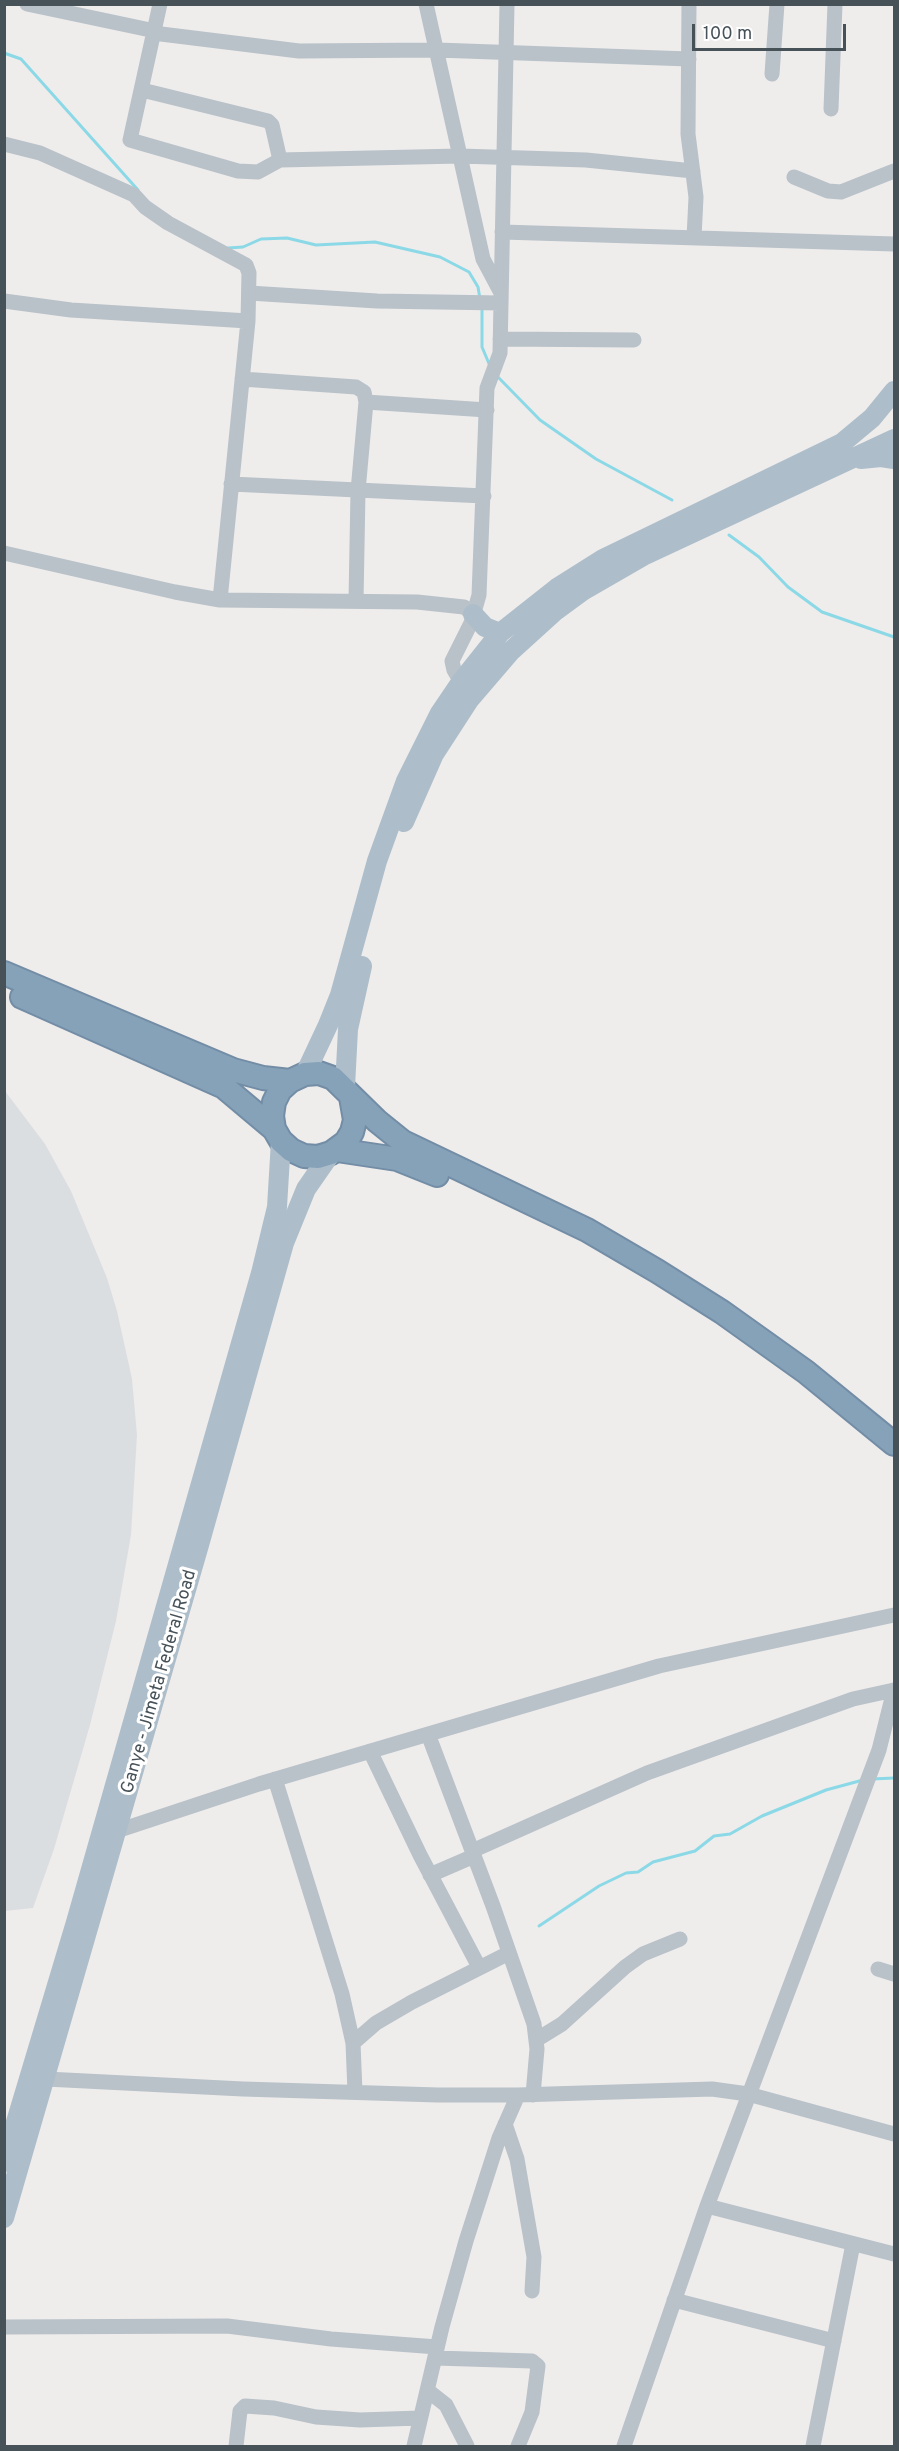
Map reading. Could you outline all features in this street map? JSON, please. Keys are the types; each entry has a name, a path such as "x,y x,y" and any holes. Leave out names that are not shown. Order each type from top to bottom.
{"highway":[{"path":"4,973 233,1071 262,1078 320,1074 333,1078 403,1142 587,1230 657,1270 722,1312 806,1372 894,1445"},
{"path":"4,989 224,1088 278,1135 291,1150 304,1156 318,1157 334,1151 352,1132 355,1108 348,1092"},
{"path":"278,1135 272,1116 274,1102 280,1090 297,1077"},
{"path":"334,1151 397,1159 500,1203 649,1284 715,1325 863,1432 894,1445"}],"main road":[{"path":"297,1077 328,1025 340,995 377,861 405,781 436,721 461,682 500,633 557,588 603,559 842,443 872,418 894,391"},
{"path":"348,1092 348,1029 353,999 400,833 434,754 451,725 491,672 554,612 615,571 894,439"},
{"path":"847,462 881,457 894,459"},
{"path":"473,614 484,627 500,633"},
{"name":"Ganye - Jimeta Federal Road","path":"4,2162 82,1901 261,1273 277,1207 278,1135"},
{"name":"Ganye - Jimeta Federal Road","path":"4,2218 46,2079 284,1243 306,1189 334,1151"}],"street":[{"path":"27,4 155,30 161,34 299,51 437,50 689,59"},
{"path":"160,4 130,140 238,171 258,172 280,160 460,156 586,160 693,171"},
{"path":"426,4 500,339 499,361 490,376 487,410 479,595 452,661 461,682"},
{"path":"492,301 502,232 507,4"},
{"path":"689,4 688,134 696,197 694,238"},
{"path":"772,74 777,4"},
{"path":"831,109 835,4"},
{"path":"142,90 268,121 272,125 280,160"},
{"path":"4,144 40,153 134,195 145,207 168,223 246,265 249,273 248,321 220,600"},
{"path":"794,177 828,191 841,192 894,171"},
{"path":"502,232 894,244"},
{"path":"249,293 377,301 492,301"},
{"path":"4,301 71,310 248,321"},
{"path":"500,339 634,340"},
{"path":"242,379 356,387 363,392 366,402 358,491 356,601"},
{"path":"366,402 487,410"},
{"path":"231,484 484,496"},
{"path":"4,553 220,600 417,602 464,607 473,614"},
{"path":"117,1831 275,1779 659,1666 894,1615"},
{"path":"430,1875 647,1773 853,1699 894,1690 879,1750 748,2094 624,2446"},
{"path":"414,2446 466,2241 505,2124 526,2095 536,2040 534,2024 510,1953 428,1734"},
{"path":"370,1751 430,1875 479,1967"},
{"path":"275,1779 327,1942 353,2043 356,2092"},
{"path":"536,2040 562,2024 625,1967 644,1954 680,1939"},
{"path":"353,2043 376,2023 412,2002 510,1953"},
{"path":"878,1969 894,1974"},
{"path":"46,2079 356,2092 526,2095 712,2089 748,2094 894,2134"},
{"path":"505,2124 517,2159 534,2257 532,2291"},
{"path":"707,2206 894,2254"},
{"path":"813,2446 853,2244"},
{"path":"674,2300 834,2341"},
{"path":"4,2327 227,2326 436,2353 532,2361 538,2366 532,2412 518,2446"},
{"path":"427,2390 446,2405 467,2446"},
{"path":"236,2446 240,2411 245,2406 274,2408 316,2417 360,2420 420,2418"}],"shaded area":[{"path":"5,1091 45,1144 71,1191 107,1278 132,1379 137,1435 131,1535 116,1621 90,1725 54,1849 33,1908 5,1911"}],"waterway":[{"path":"4,53 21,59 138,190"},
{"path":"228,248 243,247 261,239 287,238 316,245 375,242 440,257 469,272 478,287 480,299"},
{"path":"482,308 482,347 490,366"},
{"path":"497,376 540,420 596,459 672,500"},
{"path":"729,535 759,557 788,587 822,612 894,637"},
{"path":"872,1779 894,1778"},
{"path":"539,1926 599,1886 626,1873 638,1872 653,1862 695,1851 714,1836 730,1834 762,1816 826,1790 863,1780"}]}
